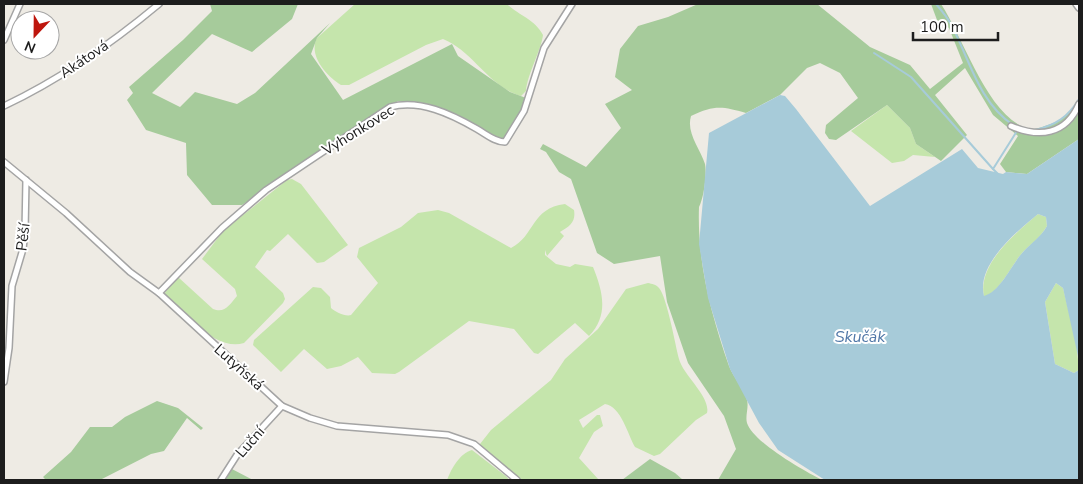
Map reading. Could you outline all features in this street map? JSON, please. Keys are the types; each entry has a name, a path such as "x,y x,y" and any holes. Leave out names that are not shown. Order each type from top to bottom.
{"street":[{"path":"4,40 20,4"},
{"name":"Akátová","path":"4,106 40,88 93,56 159,4"},
{"name":"Vyhonkovec","path":"159,293 222,228 266,190 390,107 402,104 422,106 458,118 497,141 505,142 524,111 544,48 572,4"},
{"path":"1076,4 1079,8"},
{"path":"1013,127 1038,134 1062,126 1073,116 1079,104"},
{"name":"Lutyňská","path":"4,162 130,272 159,293 282,406 310,418 337,426 448,435 474,444 517,480"},
{"name":"Pěší","path":"4,382 9,348 12,286 23,249 25,231 26,180"},
{"name":"Luční","path":"221,480 237,455 282,406"}],"green space":[{"path":"210,4 298,4 292,19 252,52 212,34 152,93 180,107 195,92 237,104 255,93 330,23 317,38 311,54 343,100 452,44 458,56 510,92 526,98 518,117 505,140 502,141 452,115 412,103 398,101 242,205 212,205 187,175 186,143 146,130 127,100 133,93 129,87 183,40 212,11"},
{"path":"355,4 507,4 536,25 543,35 526,91 521,96 500,85 463,52 443,39 426,45 349,85 341,85 324,71 317,58 315,45 317,38"},
{"path":"698,4 817,4 870,47 910,65 930,89 963,63 949,28 937,20 931,4 941,4 986,89 997,105 1010,118 1026,128 1039,128 1056,122 1065,116 1079,99 1079,139 1027,174 1006,172 1000,164 1018,136 993,115 965,68 935,95 967,135 941,161 916,144 910,128 887,105 836,140 829,139 825,133 826,125 858,98 840,73 820,63 807,68 780,95 746,113 731,109 712,108 691,116 690,128 706,168 704,192 699,207 699,227 706,288 729,366 747,400 747,423 751,431 769,447 822,480 718,480 736,449 724,416 688,363 667,302 660,256 614,264 597,253 571,179 559,172 546,152 540,149 543,144 586,167 621,128 605,104 632,90 615,77 620,49 638,26 668,17"},
{"path":"887,105 910,128 916,144 935,157 913,155 904,161 892,163 851,131"},
{"path":"292,179 301,184 348,245 324,262 317,263 288,234 270,251 267,250 255,267 283,293 285,299 244,343 222,342 190,320 164,294 178,277 213,309 221,310 227,307 237,296 235,289 202,259 223,231 287,180"},
{"path":"565,204 574,210 573,221 560,232 564,236 547,256 545,250 545,255 556,264 570,267 575,264 593,267 601,294 602,312 589,336 575,323 538,354 534,353 514,329 469,321 395,374 372,373 358,357 341,366 327,369 304,349 281,372 253,345 254,340 313,287 321,288 330,297 333,310 344,315 351,315 378,283 357,257 359,248 401,227 418,213 438,210 449,213 511,248 525,237 539,217 546,211"},
{"path":"1038,214 1046,217 1047,226 1039,237 1023,252 996,289 984,297 983,285 992,261 1009,240"},
{"path":"648,283 657,286 662,293 668,310 679,359 705,400 707,413 696,420 660,454 654,456 635,447 620,415 611,406 605,404 579,420 583,428 597,415 600,415 603,426 594,432 579,458 599,480 522,480 481,447 480,444 491,430 551,380 565,359 598,329 626,289"},
{"path":"1056,283 1063,288 1076,341 1079,370 1074,373 1055,364 1045,302"},
{"path":"157,401 178,408 203,428 201,430 187,418 164,451 151,454 100,480 46,480 43,477 71,452 90,427 112,427 125,417"},
{"path":"472,450 509,480 447,480 460,458"},
{"path":"650,459 675,473 683,480 622,480"},
{"path":"230,468 253,480 222,480"}],"water":[{"name":"Skučák","path":"780,95 785,96 870,206 962,149 978,168 1003,174 1006,172 1027,174 1079,139 1079,361 1063,288 1056,283 1045,302 1055,364 1074,373 1079,370 1079,480 825,480 778,450 759,423 730,369 708,298 699,244 709,133","holes":["1038,214 1046,217 1047,226 1042,234 1023,252 996,289 984,296 983,284 986,273 1000,250"]}],"waterway":[{"path":"936,4 952,26 976,80 984,93 1001,116 1013,125"},
{"path":"874,53 911,77 993,169"},
{"path":"1035,130 1049,126 1061,119 1079,99"},
{"path":"998,174 993,169 1017,131"}]}
